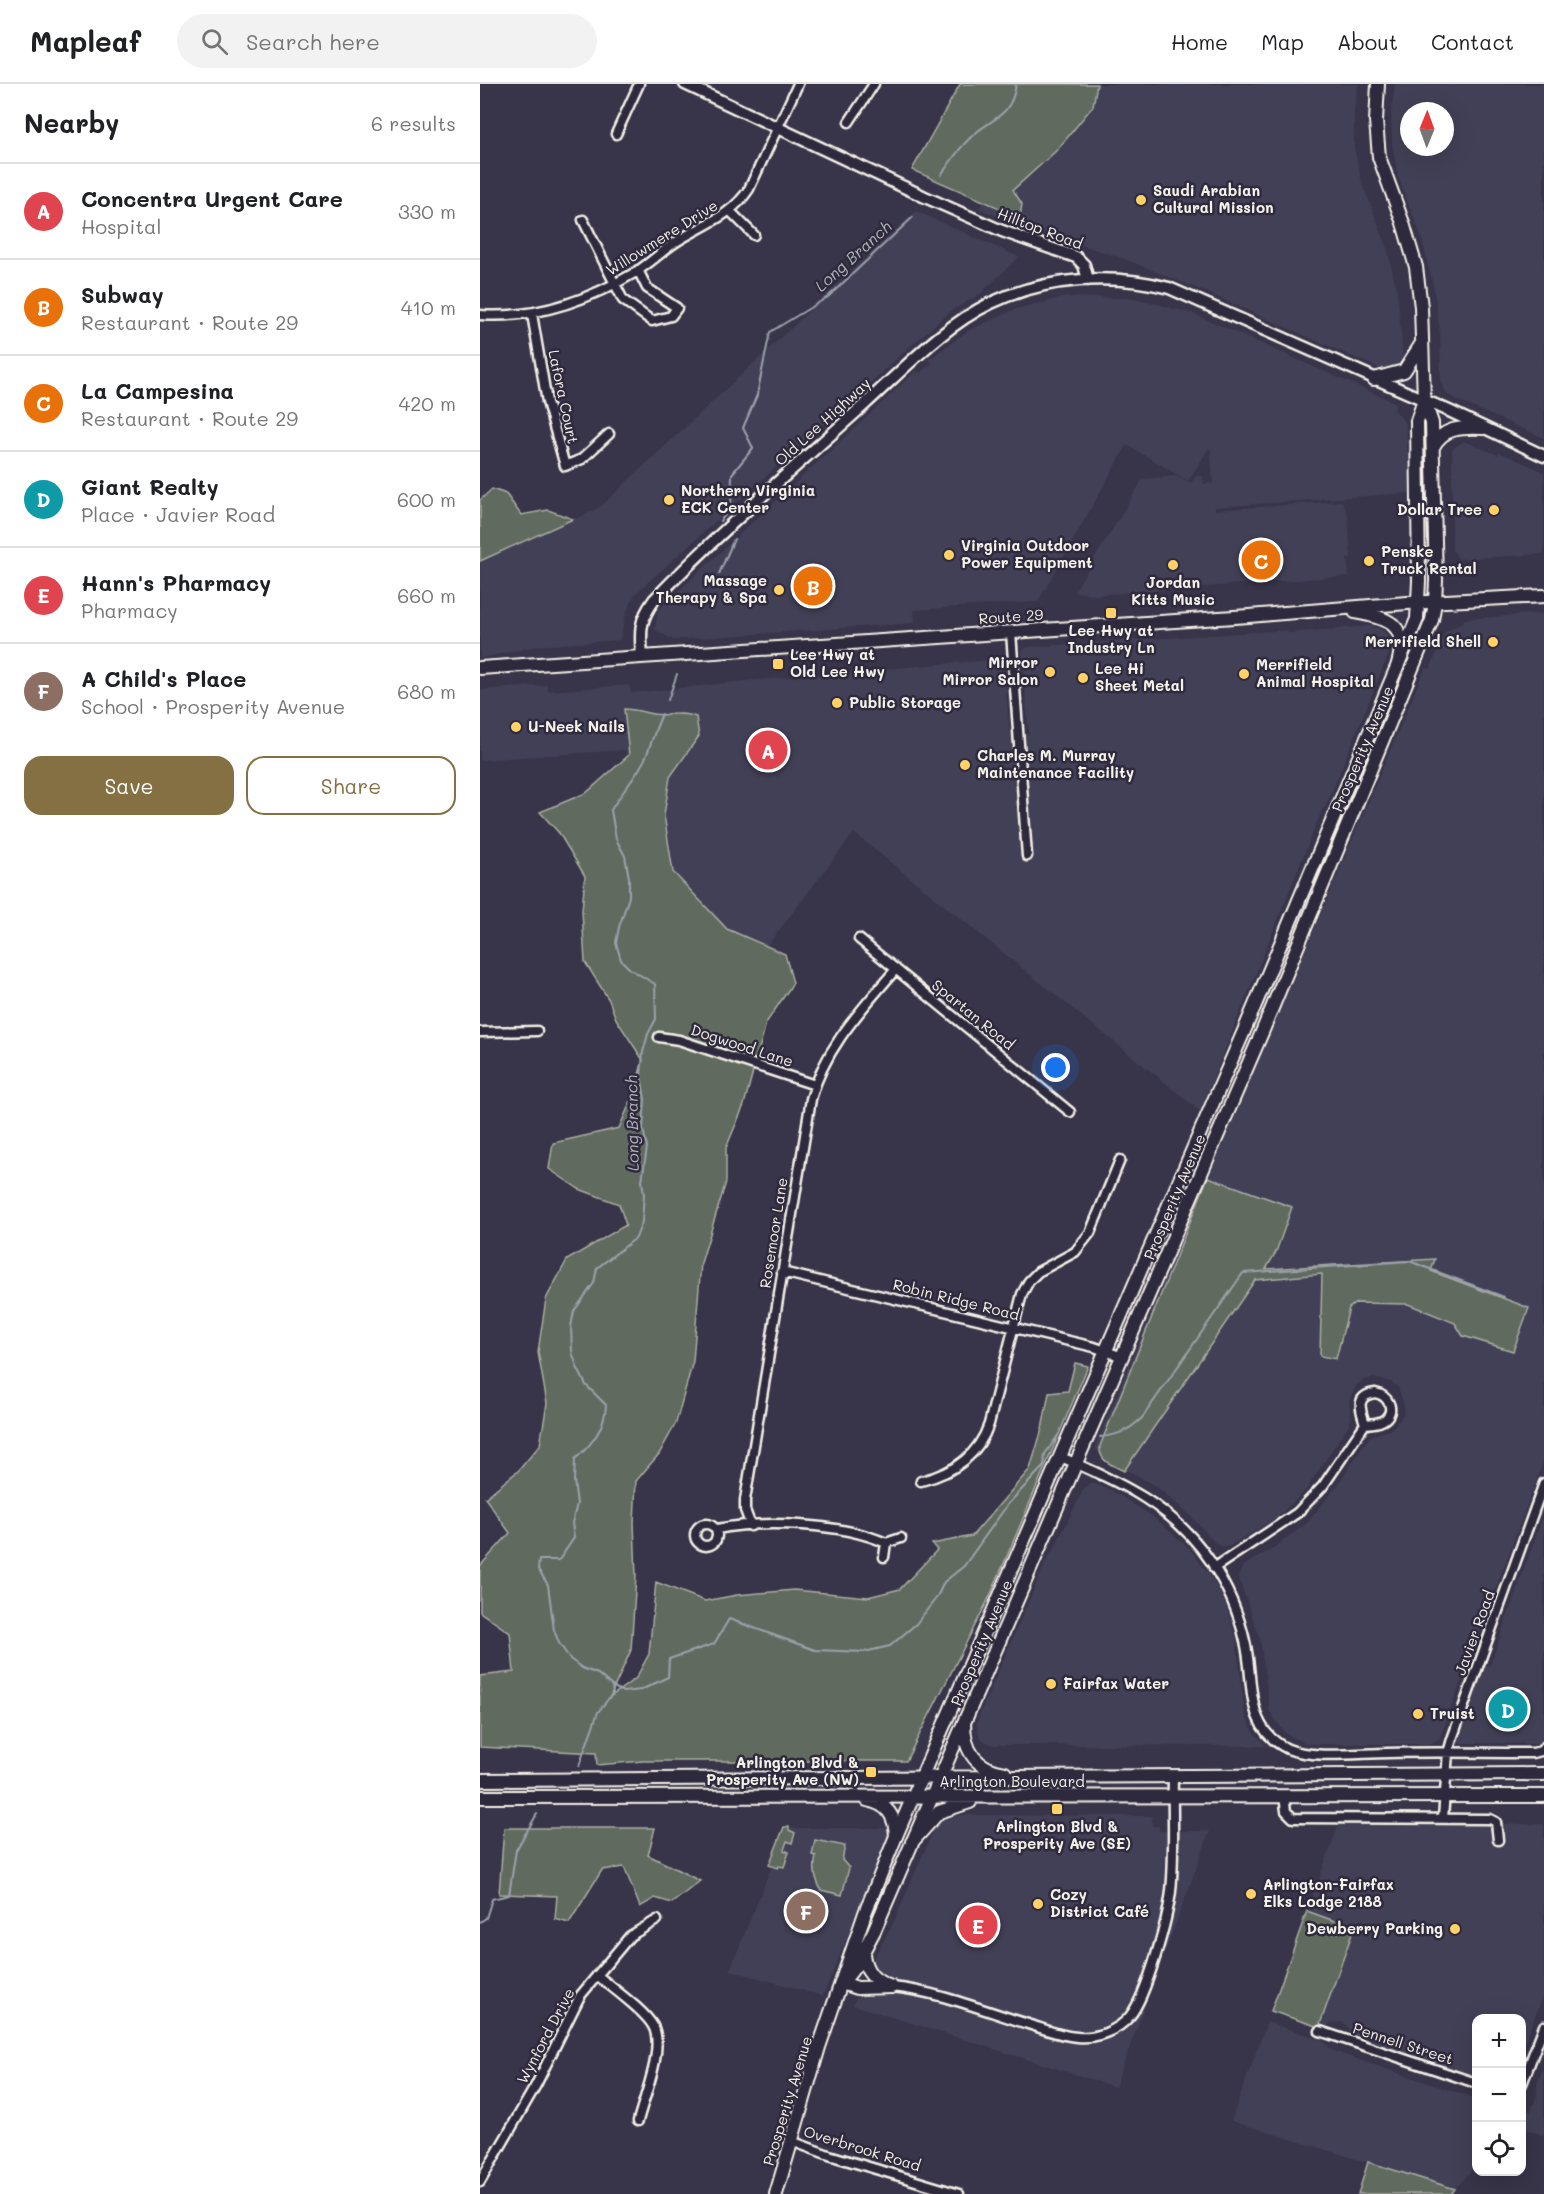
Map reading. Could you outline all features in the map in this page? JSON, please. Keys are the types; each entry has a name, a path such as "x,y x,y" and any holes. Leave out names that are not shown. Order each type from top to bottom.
{"main road":[{"name":"Prosperity Avenue","path":"842,1983 863,1954 1123,1357 1263,1030 1428,633 1435,602 1432,423 1425,400 1423,342 1416,267 1380,157 1376,121 1378,84"},
{"path":"1374,379 1404,371 1423,342"},
{"name":"Prosperity Avenue","path":"776,2194 819,2047 896,1836 1247,1024 1417,619 1419,603 1417,421 1425,400"},
{"path":"1433,447 1439,437 1448,431 1483,428"},
{"name":"Route 29","path":"480,668 1544,596"},
{"path":"1339,609 1377,616 1394,625 1399,632 1401,645 1398,664"},
{"path":"964,1723 966,1744 970,1754 980,1765 996,1772 1036,1778"},
{"name":"Arlington Boulevard","path":"480,1780 1544,1774"},
{"name":"Arlington Boulevard","path":"480,1797 1544,1796"},
{"path":"851,1797 876,1802 887,1808 894,1821 896,1836"},
{"path":"912,1842 939,1812 988,1797"},
{"path":"863,1954 871,1976 878,1982 892,1987"},
{"path":"842,1983 867,1989 892,1987"}],"street":[{"path":"616,134 639,84"},
{"name":"Hilltop Road","path":"685,84 1002,231 1076,257 1084,265 1088,280"},
{"name":"Willowmere Drive","path":"480,315 532,314 563,305 616,283 675,243 730,211 741,201 748,189 798,84"},
{"path":"849,122 874,84"},
{"path":"730,211 754,235"},
{"path":"583,220 623,300 652,321 671,316 677,308 647,288 638,270"},
{"path":"1088,280 1129,280 1169,288 1425,400 1544,456"},
{"name":"Old Lee Highway","path":"642,657 640,634 642,619 654,600 812,452 943,335 965,318 1003,298 1047,286 1088,280"},
{"name":"Lafora Court","path":"532,314 547,402 565,466 582,459 609,434"},
{"path":"1011,632 1027,856"},
{"name":"Spartan Road","path":"859,939 1070,1112"},
{"name":"Rosemoor Lane","path":"751,1526 745,1510 745,1500 804,1137 815,1085 830,1052 896,969"},
{"path":"480,1032 537,1031"},
{"name":"Dogwood Lane","path":"659,1036 679,1040 815,1085"},
{"path":"921,1481 954,1469 969,1458 981,1442 989,1424 1022,1294 1029,1281 1044,1268 1075,1252 1090,1233 1120,1160"},
{"name":"Robin Ridge Road","path":"782,1272 1107,1351 1123,1357"},
{"path":"1214,1568 1297,1513 1323,1486 1365,1424"},
{"path":"1061,1457 1127,1486 1159,1507 1193,1539 1214,1568 1240,1623 1248,1659 1254,1711 1268,1735 1286,1748 1308,1754 1533,1752 1541,1751 1544,1747"},
{"name":"Javier Road","path":"1443,1818 1448,1753 1544,1483"},
{"path":"717,1529 751,1526 826,1527 877,1538 886,1543 901,1538"},
{"path":"884,1557 886,1543"},
{"path":"892,1987 947,1997 999,2015 1077,2037 1094,2036 1116,2028 1128,2018 1137,2004 1166,1915 1172,1876 1173,1776"},
{"path":"1284,1796 1286,1811 1293,1818 1494,1820 1497,1825 1498,1840"},
{"name":"Wynford Drive","path":"480,2182 536,2085 572,2010 597,1975 630,1936 657,1920"},
{"path":"597,1975 647,2018 656,2034 656,2052 638,2121"},
{"path":"1526,2071 1544,2026"},
{"name":"Pennell Street","path":"1320,2031 1472,2082"},
{"name":"Overbrook Road","path":"791,2141 814,2151 959,2194"}],"shaded area":[{"path":"1088,84 1358,84 1354,112 1354,146 1362,183 1386,244 1397,290 1403,356 1396,368 1381,369 1122,258 1012,223 978,208 1053,144"},
{"path":"1395,84 1544,84 1544,438 1456,400 1447,394 1441,383 1440,333 1434,290 1422,239 1398,176 1392,145 1391,114"},
{"path":"916,211 1019,257 980,294 951,311 922,336 635,594 626,614 620,640 538,646 480,658 480,556 587,514 601,506"},
{"path":"1065,297 1135,298 1194,314 1396,403 1394,409 1406,424 1410,493 1215,507 1215,510 1342,501 1348,515 1351,558 1347,558 1349,576 1096,595 1074,592 1143,479 1176,476 1191,483 1196,476 1203,476 1204,484 1213,483 1210,447 1188,481 1127,445 1038,602 914,610 915,623 673,640 655,630 658,610 916,371 920,373 932,363 928,360 969,330 1016,309"},
{"path":"1464,441 1498,455 1499,452 1544,472 1544,554 1459,559 1452,550 1452,449"},
{"path":"1544,613 1544,1460 1440,1738 1430,1744 1307,1744 1285,1733 1270,1712 1260,1639 1238,1576 1243,1566 1272,1549 1308,1522 1337,1486 1369,1437 1391,1429 1398,1422 1403,1414 1404,1405 1398,1388 1391,1382 1373,1378 1357,1385 1349,1401 1351,1418 1349,1424 1306,1490 1275,1519 1229,1546 1222,1547 1215,1543 1190,1515 1158,1488 1103,1459 1096,1450 1096,1444 1425,668 1430,669 1445,632 1464,622 1463,619"},
{"path":"1370,626 1386,633 1391,644 1390,651 1325,808 1323,808 1200,1111 854,833 760,955 618,837 626,750 480,760 480,690 547,685 548,691 629,685 631,693 988,660 999,664 1004,672 1010,734 1029,734 1022,651 1028,647 1288,630 1287,633"},
{"path":"1093,1483 1111,1490 1152,1516 1190,1549 1211,1577 1225,1602 1236,1638 1245,1714 1254,1733 1267,1746 993,1745 984,1741 979,1735 978,1718 1046,1561 1083,1490"},
{"path":"1544,1513 1544,1744 1458,1743 1484,1666 1490,1665"},
{"path":"955,1815 1152,1816 1152,1826 1159,1826 1159,1831 1210,1831 1115,2087 853,2005 872,1961 892,1926 933,1831 942,1820"},
{"path":"1339,1824 1544,1824 1544,1994 1526,2039 1526,2014 1472,2014 1472,2077 1352,2037 1348,2027 1342,2022 1331,2023 1324,2028 1319,2027 1354,1928 1307,1911"},
{"path":"787,1828 885,1828 890,1832 823,1996 730,1970"},
{"path":"1267,2022 1322,2040 1333,2051 1472,2098 1472,2170 1455,2189 1231,2121"},
{"path":"1544,2066 1544,2136 1526,2129 1526,2111 1531,2111 1537,2095 1537,2084"}],"green space":[{"path":"960,84 1097,84 1093,106 1058,149 1013,190 1022,204 1020,217 912,170"},
{"path":"492,489 506,494 521,515 548,510 573,519 480,561 480,500"},
{"path":"624,709 660,715 683,714 696,717 699,736 670,777 664,815 673,872 727,929 785,954 793,983 766,1023 744,1105 726,1148 726,1182 701,1263 693,1361 676,1423 659,1454 636,1481 634,1523 636,1576 631,1650 610,1697 636,1678 649,1654 656,1582 705,1601 737,1595 794,1590 868,1597 900,1589 937,1550 932,1544 972,1536 1030,1469 1042,1429 1049,1393 1068,1391 1075,1363 1088,1366 990,1596 906,1761 643,1761 597,1765 596,1753 480,1747 480,1676 514,1672 510,1633 480,1612 480,1566 510,1533 485,1498 519,1470 540,1445 547,1403 538,1352 546,1299 567,1260 626,1225 619,1204 579,1189 549,1169 553,1143 619,1128 633,1096 643,1060 616,1019 609,1000 585,962 582,911 585,876 559,833 540,812 586,793 629,755"},
{"path":"1208,1177 1292,1207 1276,1252 1266,1269 1435,1259 1431,1271 1529,1308 1513,1351 1463,1336 1455,1323 1408,1304 1356,1303 1349,1308 1336,1359 1320,1356 1322,1274 1255,1280 1124,1471 1110,1464 1102,1456 1100,1446"},
{"path":"784,1827 789,1827 789,1830 795,1833 792,1843 787,1841 784,1850 789,1852 784,1867 779,1866 778,1868 769,1865"},
{"path":"504,1828 655,1828 648,1855 700,1881 672,1903 655,1898 640,1907 624,1867 602,1870 569,1923 555,1919 557,1896 499,1894"},
{"path":"815,1840 845,1846 842,1860 849,1868 842,1895 821,1890 815,1873 816,1856 812,1855"},
{"path":"1307,1911 1354,1928 1319,2027 1271,2011"},
{"path":"1368,2162 1455,2189 1451,2194 1358,2194"}],"waterway":[{"name":"Long Branch","path":"941,175 966,142 1005,111 1010,104 1016,84"},
{"name":"Long Branch","path":"720,521 731,508 732,474 753,448 743,428 757,395 770,332 828,297 913,217"},
{"name":"Long Branch","path":"719,574 734,539"},
{"name":"Long Branch","path":"668,700 677,674"},
{"name":"Long Branch","path":"662,714 644,762 611,810 616,839 625,856 629,878 629,897 616,943 621,960 630,969 655,984 656,1019 648,1034 643,1052 641,1076 645,1099 643,1129 647,1147 642,1181 644,1194 642,1222 636,1238 597,1268 594,1283 574,1311 571,1327 572,1352 577,1367 586,1385 606,1405 603,1421 596,1435 575,1459 574,1481 577,1504 572,1523 574,1538 559,1560 539,1560 538,1569 548,1585 554,1630 559,1643 570,1659 582,1668 598,1674 623,1692 641,1690 668,1677 669,1659 714,1644 729,1619 815,1650 864,1652 890,1646 916,1624 937,1597 944,1582 964,1566 1008,1504 1044,1466 1045,1454 1059,1434"},
{"path":"1100,1437 1123,1432 1142,1418 1243,1273 1409,1261 1504,1297"},
{"path":"579,1766 598,1712 613,1693 612,1686"},
{"name":"Long Branch","path":"480,1922 486,1918 492,1899 509,1895 516,1850 537,1814"}],"place":[{"name":"Saudi Arabian Cultural Mission","path":"1141,200"},
{"name":"Northern Virginia ECK Center","path":"669,500"},
{"name":"Dollar Tree","path":"1494,510"},
{"name":"Virginia Outdoor Power Equipment","path":"949,555"},
{"name":"La Campesina","path":"1261,560"},
{"name":"Penske Truck Rental","path":"1369,561"},
{"name":"Jordan Kitts Music","path":"1173,565"},
{"name":"Subway","path":"813,586"},
{"name":"Massage Therapy & Spa","path":"779,590"},
{"name":"Lee Hwy at Industry Ln","path":"1111,613"},
{"name":"Merrifield Shell","path":"1493,642"},
{"name":"Lee Hwy at Old Lee Hwy","path":"778,664"},
{"name":"Mirror Mirror Salon","path":"1050,672"},
{"name":"Merrifield Animal Hospital","path":"1244,674"},
{"name":"Lee Hi Sheet Metal","path":"1083,678"},
{"name":"Public Storage","path":"837,703"},
{"name":"U-Neek Nails","path":"516,727"},
{"name":"Concentra Urgent Care","path":"768,750"},
{"name":"Charles M. Murray Maintenance Facility","path":"965,765"},
{"name":"Fairfax Water","path":"1051,1684"},
{"name":"Giant Realty","path":"1508,1709"},
{"name":"Truist","path":"1418,1714"},
{"name":"Arlington Blvd & Prosperity Ave (NW)","path":"871,1772"},
{"name":"Arlington Blvd & Prosperity Ave (SE)","path":"1057,1809"},
{"name":"Arlington-Fairfax Elks Lodge 2188","path":"1251,1894"},
{"name":"Cozy District Café","path":"1038,1904"},
{"name":"A Child's Place","path":"806,1911"},
{"name":"Hann's Pharmacy","path":"978,1925"},
{"name":"Dewberry Parking","path":"1455,1929"}]}
